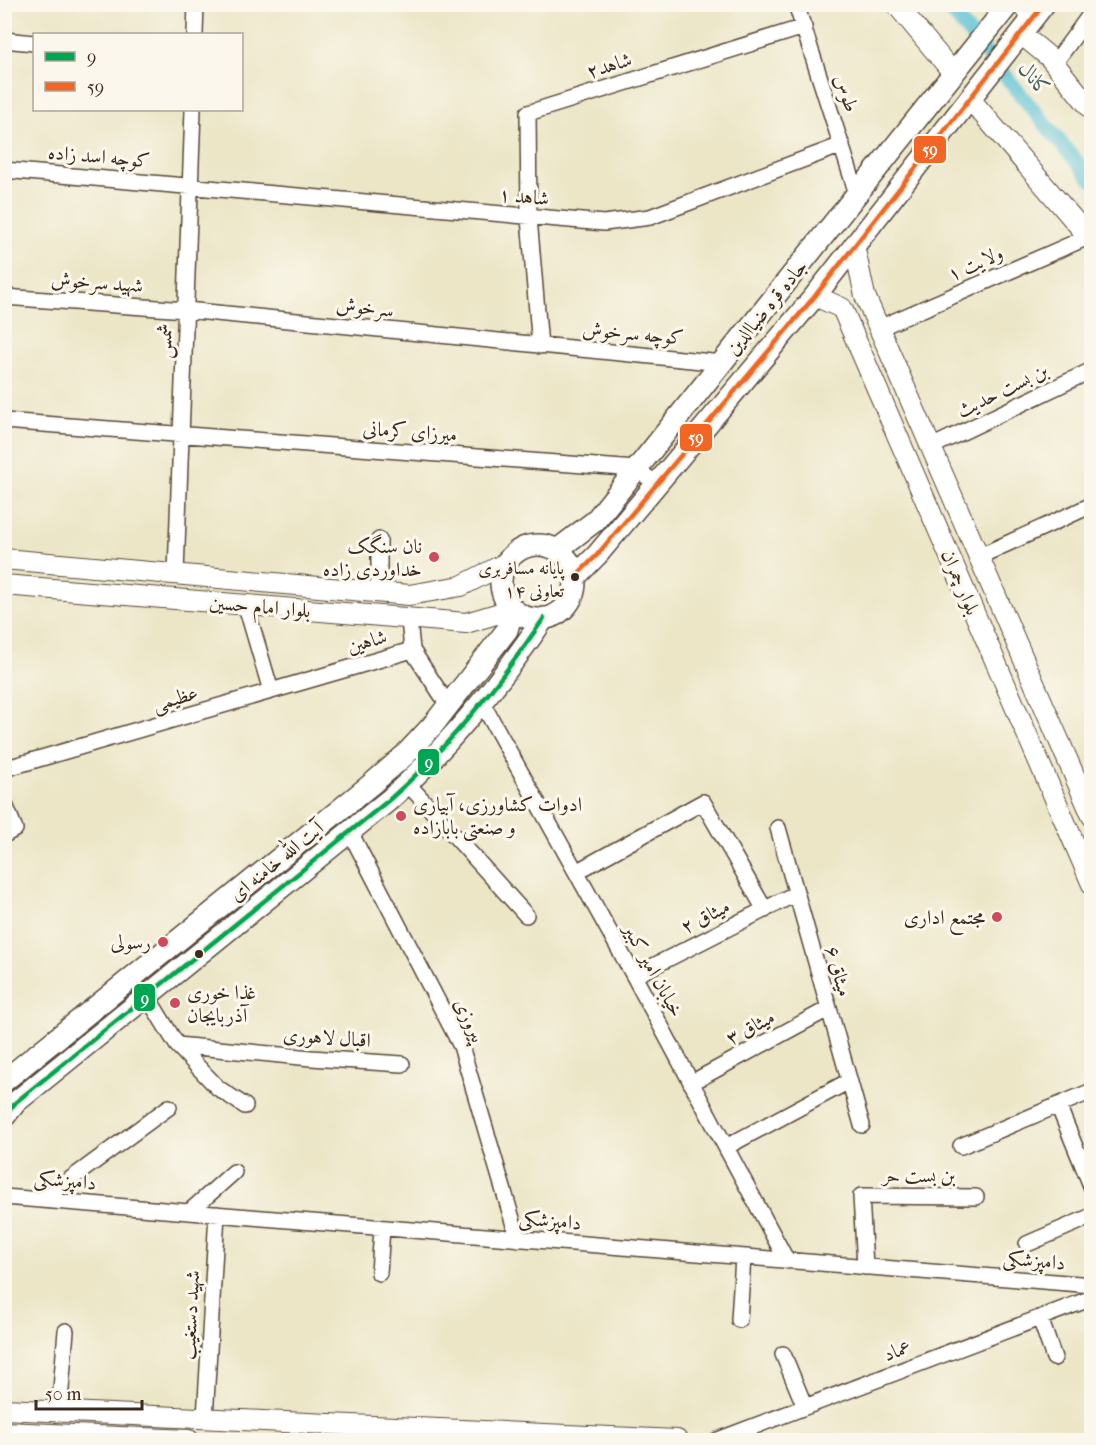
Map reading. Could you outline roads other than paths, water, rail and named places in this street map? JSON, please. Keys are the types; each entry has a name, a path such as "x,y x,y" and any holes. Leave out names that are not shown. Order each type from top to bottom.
{"main road":[{"name":"جاده قره ضیاالدین","path":"575,577 597,555 814,296 1018,38 1033,9"},
{"name":"جاده قره ضیاالدین","path":"557,550 595,521 1004,11"},
{"path":"534,545 557,550 572,566 575,577 571,599 555,615 533,618 522,615 513,609 502,587 502,575 506,563 523,548 534,545"},
{"name":"آیت الله خامنه ای","path":"4,1081 374,782 405,754 448,705 507,630 513,609"},
{"name":"آیت الله خامنه ای","path":"4,1117 16,1102 408,784 452,740 544,618"}],"street":[{"path":"195,33 196,4"},
{"name":"طوس","path":"796,4 857,194"},
{"path":"896,4 954,74"},
{"path":"1054,64 1092,12"},
{"name":"شاهد۲","path":"530,218 528,113 804,27"},
{"path":"1018,38 1054,64 1092,110"},
{"path":"4,40 33,43"},
{"path":"976,90 1090,239"},
{"name":"شمس","path":"176,573 193,111"},
{"name":"شاهد ۱","path":"190,185 604,224 651,217 842,146"},
{"name":"کوچه اسد زاده","path":"4,170 190,185"},
{"path":"530,218 540,346"},
{"name":"ولایت ۱","path":"879,328 1090,239"},
{"name":"بلوار چمران","path":"854,245 865,296 1092,816"},
{"name":"بلوار چمران","path":"814,296 842,308 1092,884"},
{"name":"شهید سرخوش","path":"4,297 186,310"},
{"name":"سرخوش","path":"186,310 540,346"},
{"name":"کوچه سرخوش","path":"540,346 722,363"},
{"name":"بن بست حدیث","path":"932,447 1092,370"},
{"name":"میرزای کرمانی","path":"4,421 636,470"},
{"path":"636,470 657,484"},
{"path":"980,556 1092,505"},
{"path":"379,592 380,540"},
{"name":"بلوار امام حسین","path":"4,559 409,595 461,586 506,563"},
{"name":"بلوار امام حسین","path":"4,585 466,623 513,609"},
{"path":"246,606 272,691"},
{"path":"409,619 412,650"},
{"name":"شاهین","path":"272,691 412,650 448,705"},
{"name":"عظیمی","path":"4,769 272,691"},
{"name":"خیابان امیر کبیر","path":"481,701 634,976 787,1261"},
{"path":"408,784 526,915"},
{"path":"4,802 15,829 4,835"},
{"path":"576,872 704,802 765,910"},
{"name":"میثاق ۶","path":"778,828 862,1125"},
{"name":"پیروزی","path":"350,832 461,1046 518,1239"},
{"name":"میثاق ۲","path":"634,976 795,894"},
{"path":"147,996 177,1045 218,1088 245,1106"},
{"name":"میثاق ۳","path":"692,1083 828,1009"},
{"name":"اقبال لاهوری","path":"177,1045 402,1064"},
{"path":"726,1147 849,1081"},
{"path":"961,1146 1092,1091"},
{"path":"1058,1105 1092,1188"},
{"path":"42,1200 169,1107"},
{"path":"189,1212 234,1172"},
{"name":"بن بست حر","path":"866,1267 861,1196 976,1197"},
{"name":"دامپزشکی","path":"4,1197 1092,1285"},
{"name":"شهید دستغیب","path":"205,1418 217,1214"},
{"path":"1027,1244 1092,1216"},
{"path":"379,1273 382,1228"},
{"path":"739,1320 743,1257"},
{"name":"عماد","path":"718,1440 1092,1298"},
{"path":"1040,1318 1054,1358"},
{"path":"59,1412 66,1331"},
{"path":"783,1353 805,1407"},
{"path":"4,1409 205,1418 444,1435 677,1440"},
{"path":"4,1432 189,1440"}],"waterway":[{"name":"کانال","path":"945,4 1092,180"}],"place":[{"name":"نان سنگک خداوردی زاده","path":"434,557"},
{"name":"پایانه مسافربری تعاونی ۱۴","path":"575,577"},
{"name":"ادوات کشاورزی، آبیاری و صنعتی بابازاده","path":"401,816"},
{"name":"مجتمع اداری","path":"997,917"},
{"name":"رسولی","path":"163,942"},
{"name":"غذا خوری آذربایجان","path":"175,1003"}]}
